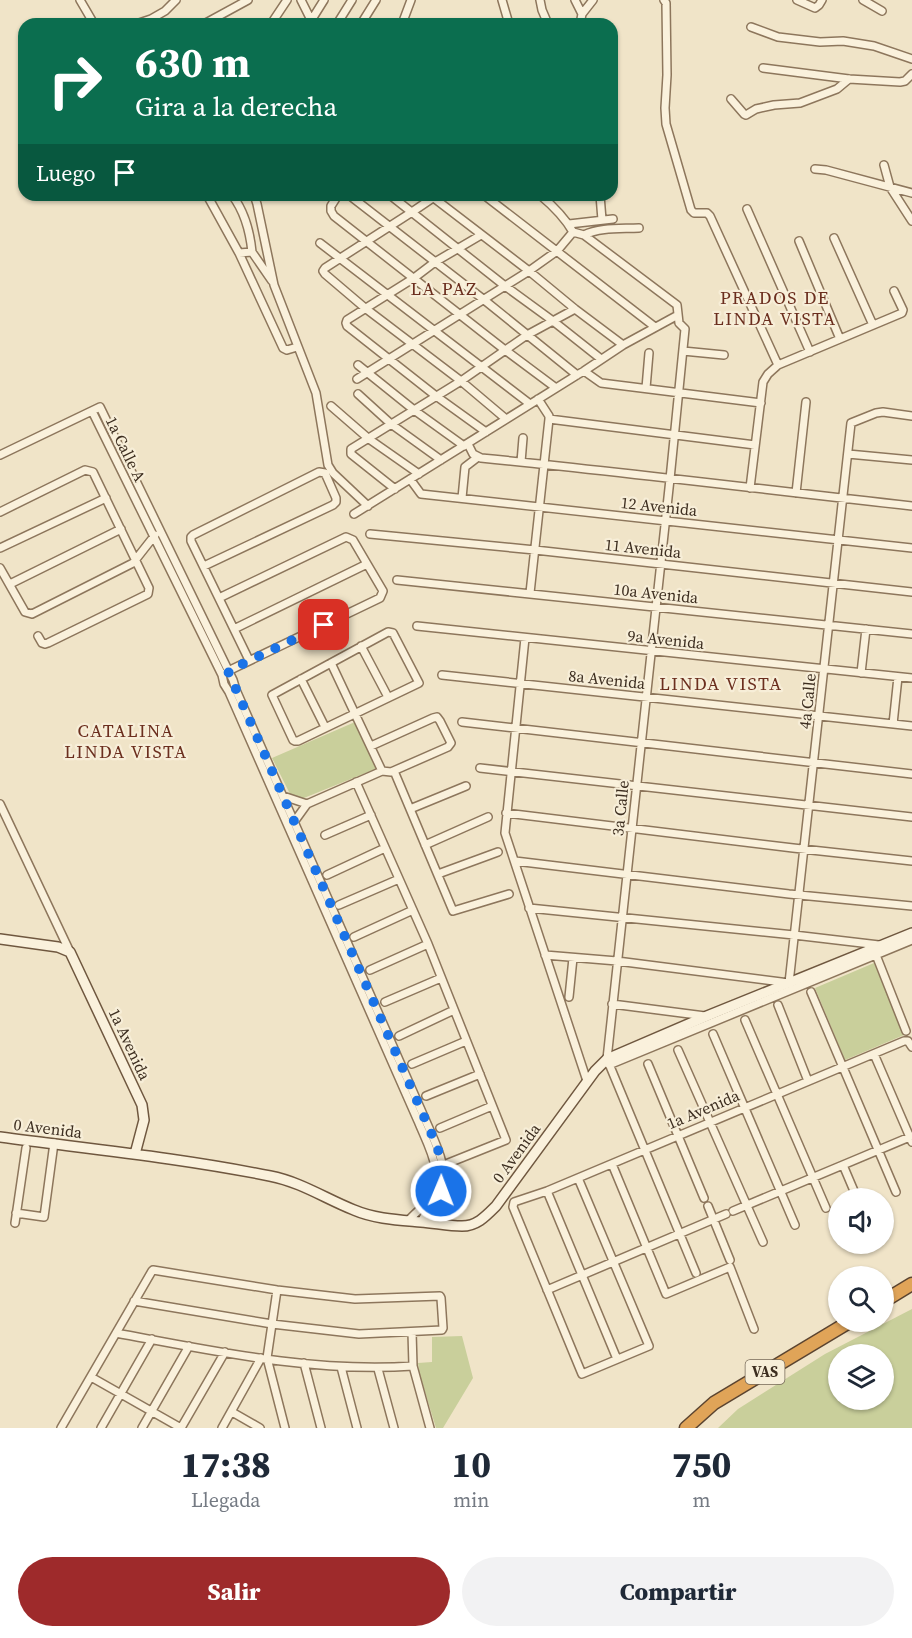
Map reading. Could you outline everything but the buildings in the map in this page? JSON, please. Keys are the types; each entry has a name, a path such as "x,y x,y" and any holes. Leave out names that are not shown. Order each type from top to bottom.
{"highway":[{"path":"894,1288 912,1278"},
{"path":"894,1294 912,1284"},
{"name":"VAS","path":"678,1428 694,1412 710,1401 828,1327"},
{"name":"VAS","path":"686,1428 714,1403 832,1332"}],"street":[{"path":"80,0 90,18"},
{"path":"153,18 165,11 176,0"},
{"path":"215,18 248,0"},
{"path":"275,18 287,0"},
{"path":"301,0 309,18"},
{"path":"314,18 324,0"},
{"path":"341,18 352,0"},
{"path":"365,18 376,0"},
{"path":"404,18 411,0"},
{"path":"502,0 507,18"},
{"path":"540,0 545,18"},
{"path":"575,0 582,14"},
{"path":"581,18 593,0"},
{"path":"664,0 666,3 666,124 691,210 694,213 707,213 710,216 778,365"},
{"path":"796,0 815,8 822,0"},
{"path":"863,0 882,11"},
{"path":"751,27 778,37 820,42 843,41 874,46 912,59"},
{"path":"763,68 849,79 900,82 905,81 912,74"},
{"path":"731,99 746,115 756,109 774,105 800,103 837,89 849,79"},
{"path":"884,165 890,187 912,221"},
{"path":"815,169 912,193"},
{"path":"210,201 239,253 283,348 287,350 297,347"},
{"path":"237,201 250,234 252,252 274,285"},
{"path":"256,201 274,285 316,393 328,465 333,473 368,506"},
{"path":"334,201 331,212 366,242 556,388"},
{"path":"357,201 577,375"},
{"path":"397,201 601,359"},
{"path":"428,201 323,271 365,308 461,381 506,419"},
{"path":"440,201 623,345"},
{"path":"492,201 655,327"},
{"path":"354,514 585,371 623,345 678,315 676,305 584,235 573,232 550,201"},
{"path":"600,201 602,220"},
{"path":"747,209 810,352"},
{"path":"569,224 613,219"},
{"path":"584,235 591,231 639,228"},
{"path":"357,379 529,271 557,251 573,232"},
{"path":"481,235 435,262 414,278 347,320 346,323 436,396 486,432"},
{"path":"834,238 873,325"},
{"path":"799,241 840,339"},
{"path":"320,243 530,404"},
{"path":"239,253 252,252"},
{"path":"750,488 763,382 768,374 778,365 902,313 903,310 894,291"},
{"path":"395,489 351,454 351,449 461,381 527,335 575,309"},
{"name":"3a Calle","path":"678,315 679,323 685,329 683,351 612,1004 608,1062 696,1274"},
{"path":"683,351 724,356"},
{"path":"646,388 649,353"},
{"path":"358,365 414,410 466,445 478,457 912,506"},
{"path":"585,371 601,383 760,403"},
{"path":"358,394 392,424 441,460"},
{"path":"530,593 549,419 538,399"},
{"path":"796,493 806,402"},
{"path":"331,406 369,439 419,474"},
{"name":"1a Calle A","path":"0,455 100,407 151,522 225,673 422,1120"},
{"name":"4a Calle","path":"789,983 851,423 883,412 912,416"},
{"path":"549,419 755,446"},
{"path":"521,462 523,438"},
{"path":"848,454 912,460"},
{"path":"462,498 465,467 478,457"},
{"path":"0,512 87,470 93,472 149,588 148,594 48,643 42,643 38,636"},
{"path":"204,566 333,505 336,498 325,473 319,472 193,535 191,541 249,660"},
{"name":"12 Avenida","path":"410,479 421,494 912,548"},
{"path":"0,548 106,498"},
{"path":"10,584 121,529"},
{"path":"0,568 25,612 32,614 133,563 157,533"},
{"name":"11 Avenida","path":"370,534 912,592"},
{"path":"219,598 346,537 353,540 383,591 380,598 225,673"},
{"path":"234,629 367,564"},
{"name":"10a Avenida","path":"397,580 912,634"},
{"name":"9a Avenida","path":"417,626 912,678"},
{"path":"861,673 866,629"},
{"path":"393,633 419,683 298,741 292,740 272,695 361,646 393,633"},
{"path":"525,638 505,833 587,1081"},
{"path":"361,646 388,697"},
{"path":"331,663 382,771"},
{"name":"8a Avenida","path":"442,675 912,726"},
{"path":"892,724 898,677"},
{"path":"301,679 325,727"},
{"path":"294,822 307,804 382,771 394,771 448,747 451,743 437,717 371,746"},
{"path":"462,722 912,774"},
{"name":"1a Calle A","path":"247,723 283,796 444,1175 441,1191 422,1222"},
{"path":"480,768 912,817"},
{"path":"394,771 453,911 509,894"},
{"path":"356,782 428,944 506,1140 440,1167 431,1196 408,1221"},
{"path":"410,809 466,786"},
{"path":"283,796 307,804"},
{"name":"1a Avenida","path":"0,804 142,1105 144,1120 135,1154"},
{"path":"506,813 912,861"},
{"path":"326,835 371,814"},
{"path":"425,845 488,817"},
{"path":"327,875 386,848"},
{"path":"438,874 498,852"},
{"path":"515,861 912,906"},
{"path":"339,905 399,879"},
{"path":"528,908 882,946"},
{"path":"354,937 413,910"},
{"name":"0 Avenida","path":"0,1137 54,1148 135,1154 272,1176 300,1185 369,1215 408,1221 472,1225 484,1218 496,1206 587,1081 595,1071 608,1062 707,1016 912,933"},
{"path":"0,939 58,947 70,952"},
{"name":"0 Avenida","path":"608,1062 912,940"},
{"path":"370,970 428,944"},
{"path":"876,955 906,1031"},
{"path":"545,956 617,961 789,983"},
{"path":"569,997 573,958"},
{"path":"386,1002 441,978"},
{"path":"811,992 896,1192"},
{"path":"612,1004 707,1016"},
{"path":"778,1005 808,1081"},
{"path":"399,1036 454,1010"},
{"path":"745,1020 826,1208"},
{"path":"713,1034 795,1225"},
{"path":"412,1064 466,1041"},
{"name":"1a Avenida","path":"547,1290 513,1207 514,1202 547,1191 904,1041 910,1044"},
{"path":"678,1050 763,1242"},
{"path":"578,1178 613,1262 649,1346 582,1374 547,1290 613,1262 647,1247 878,1150 911,1138 874,1054"},
{"path":"648,1064 704,1198"},
{"path":"426,1096 480,1074"},
{"path":"440,1128 492,1106"},
{"path":"15,1223 28,1144"},
{"path":"16,1214 44,1217 54,1148"},
{"path":"612,1164 666,1294 730,1267 754,1329"},
{"path":"843,1165 853,1188"},
{"path":"547,1191 617,1359"},
{"path":"708,1206 730,1260"},
{"path":"61,1428 134,1301 152,1271 155,1270 277,1290 355,1299 440,1296 443,1328 442,1330 360,1334 272,1324 134,1301"},
{"path":"222,1428 264,1358 277,1290"},
{"path":"412,1332 413,1366 430,1428"},
{"path":"116,1333 304,1363 378,1369 413,1366"},
{"path":"101,1428 152,1340"},
{"path":"142,1428 189,1346"},
{"path":"91,1377 181,1428 225,1352"},
{"path":"264,1358 285,1428"},
{"path":"304,1363 321,1428"},
{"path":"341,1367 357,1428"},
{"path":"378,1369 394,1428"},
{"path":"232,1412 260,1428"}],"green space":[{"path":"355,722 378,768 299,800 291,796 272,758"},
{"path":"874,963 904,1035 845,1060 815,988"},
{"path":"912,1309 912,1428 718,1428 738,1409 828,1352 828,1410 894,1410 894,1344 844,1344 868,1332 894,1332 894,1318"},
{"path":"462,1336 473,1378 443,1428 436,1428 418,1363 432,1362 432,1337"}],"district":[{"name":"LA PAZ","path":"444,289"},
{"name":"PRADOS DE LINDA VISTA","path":"775,308"},
{"name":"LINDA VISTA","path":"721,684"},
{"name":"CATALINA LINDA VISTA","path":"126,741"}],"route":[{"path":"324,625 228,671 425,1119 443,1166 441,1191"}]}
